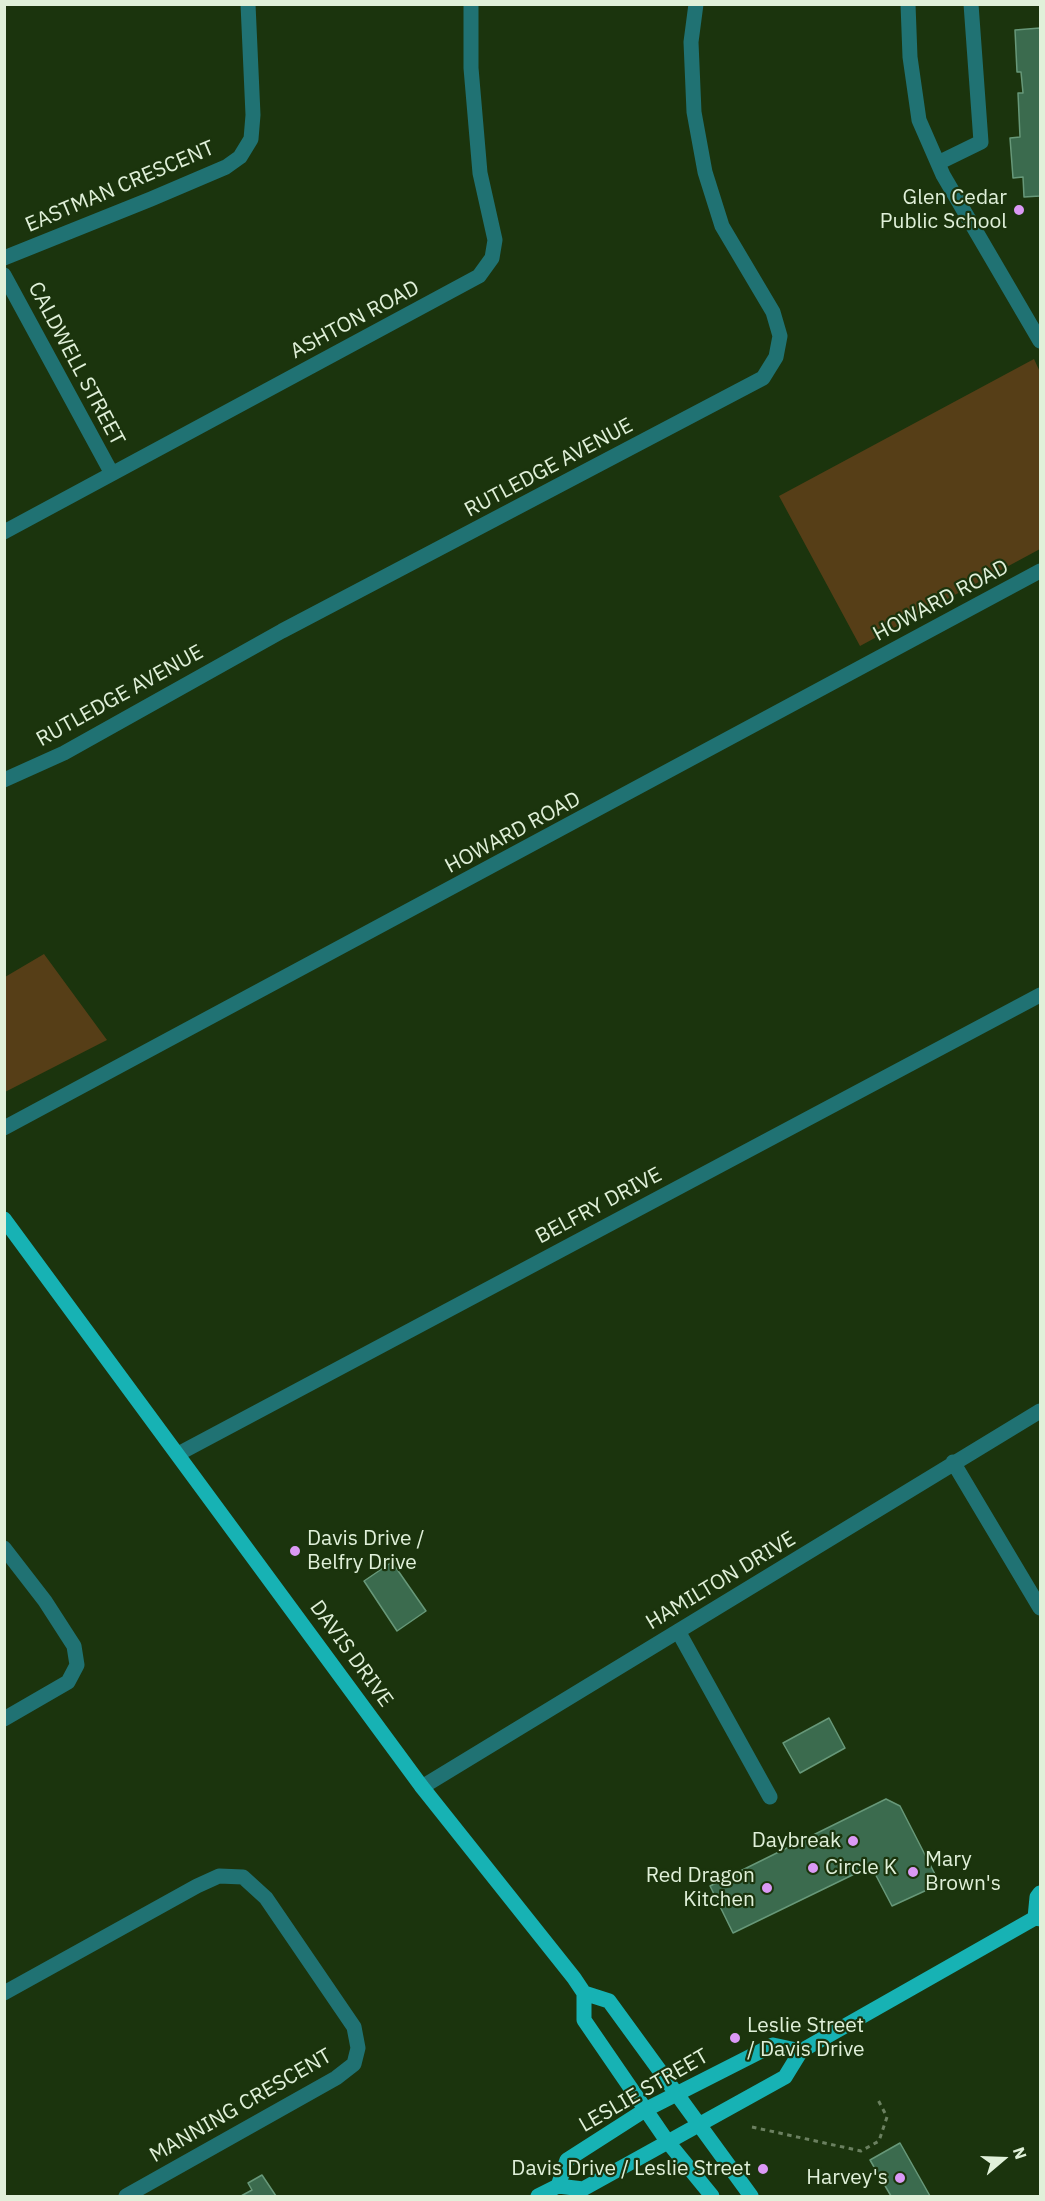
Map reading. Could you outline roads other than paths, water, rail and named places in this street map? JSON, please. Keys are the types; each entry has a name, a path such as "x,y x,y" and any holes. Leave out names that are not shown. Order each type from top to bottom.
{"main road":[{"name":"DAVIS DRIVE","path":"4,1219 422,1786 584,1993 609,2001 751,2196"},
{"path":"538,2196 558,2186 583,2189 785,2077 801,2051 1038,1918 1037,1897 1041,1893"},
{"path":"584,1993 585,2020 667,2141 712,2196"},
{"name":"LESLIE STREET","path":"558,2186 567,2160 645,2110 773,2045 801,2051"}],"street":[{"name":"EASTMAN CRESCENT","path":"4,258 151,200 226,166 240,156 251,139 248,4"},
{"name":"ASHTON ROAD","path":"4,532 111,472 479,276 492,258 495,240 480,173 471,68 471,4"},
{"name":"RUTLEDGE AVENUE","path":"4,780 64,753 282,631 763,378 776,357 780,336 773,312 722,226 705,172 694,112 691,42 696,4"},
{"path":"908,4 910,57 919,120 938,163 990,259 1041,341"},
{"path":"938,163 981,142 971,4"},
{"name":"CALDWELL STREET","path":"4,275 111,472"},
{"name":"HOWARD ROAD","path":"4,1128 1041,571"},
{"name":"BELFRY DRIVE","path":"178,1454 1041,995"},
{"name":"HAMILTON DRIVE","path":"422,1786 953,1462 1041,1411"},
{"path":"953,1462 1041,1608"},
{"path":"4,1548 45,1601 74,1646 77,1665 68,1682 4,1719"},
{"path":"678,1631 770,1797"},
{"name":"MANNING CRESCENT","path":"4,1993 180,1894 219,1876 243,1877 266,1898 354,2027 358,2048 354,2064 336,2078 126,2196"}],"place":[{"name":"Glen Cedar Public School","path":"1019,210"},
{"name":"Davis Drive / Belfry Drive","path":"295,1551"},
{"name":"Daybreak","path":"853,1841"},
{"name":"Circle K","path":"813,1868"},
{"name":"Mary Brown's","path":"913,1872"},
{"name":"Red Dragon Kitchen","path":"767,1888"},
{"name":"Leslie Street / Davis Drive","path":"735,2038"},
{"name":"Davis Drive / Leslie Street","path":"763,2169"},
{"name":"Harvey's","path":"900,2178"}]}
